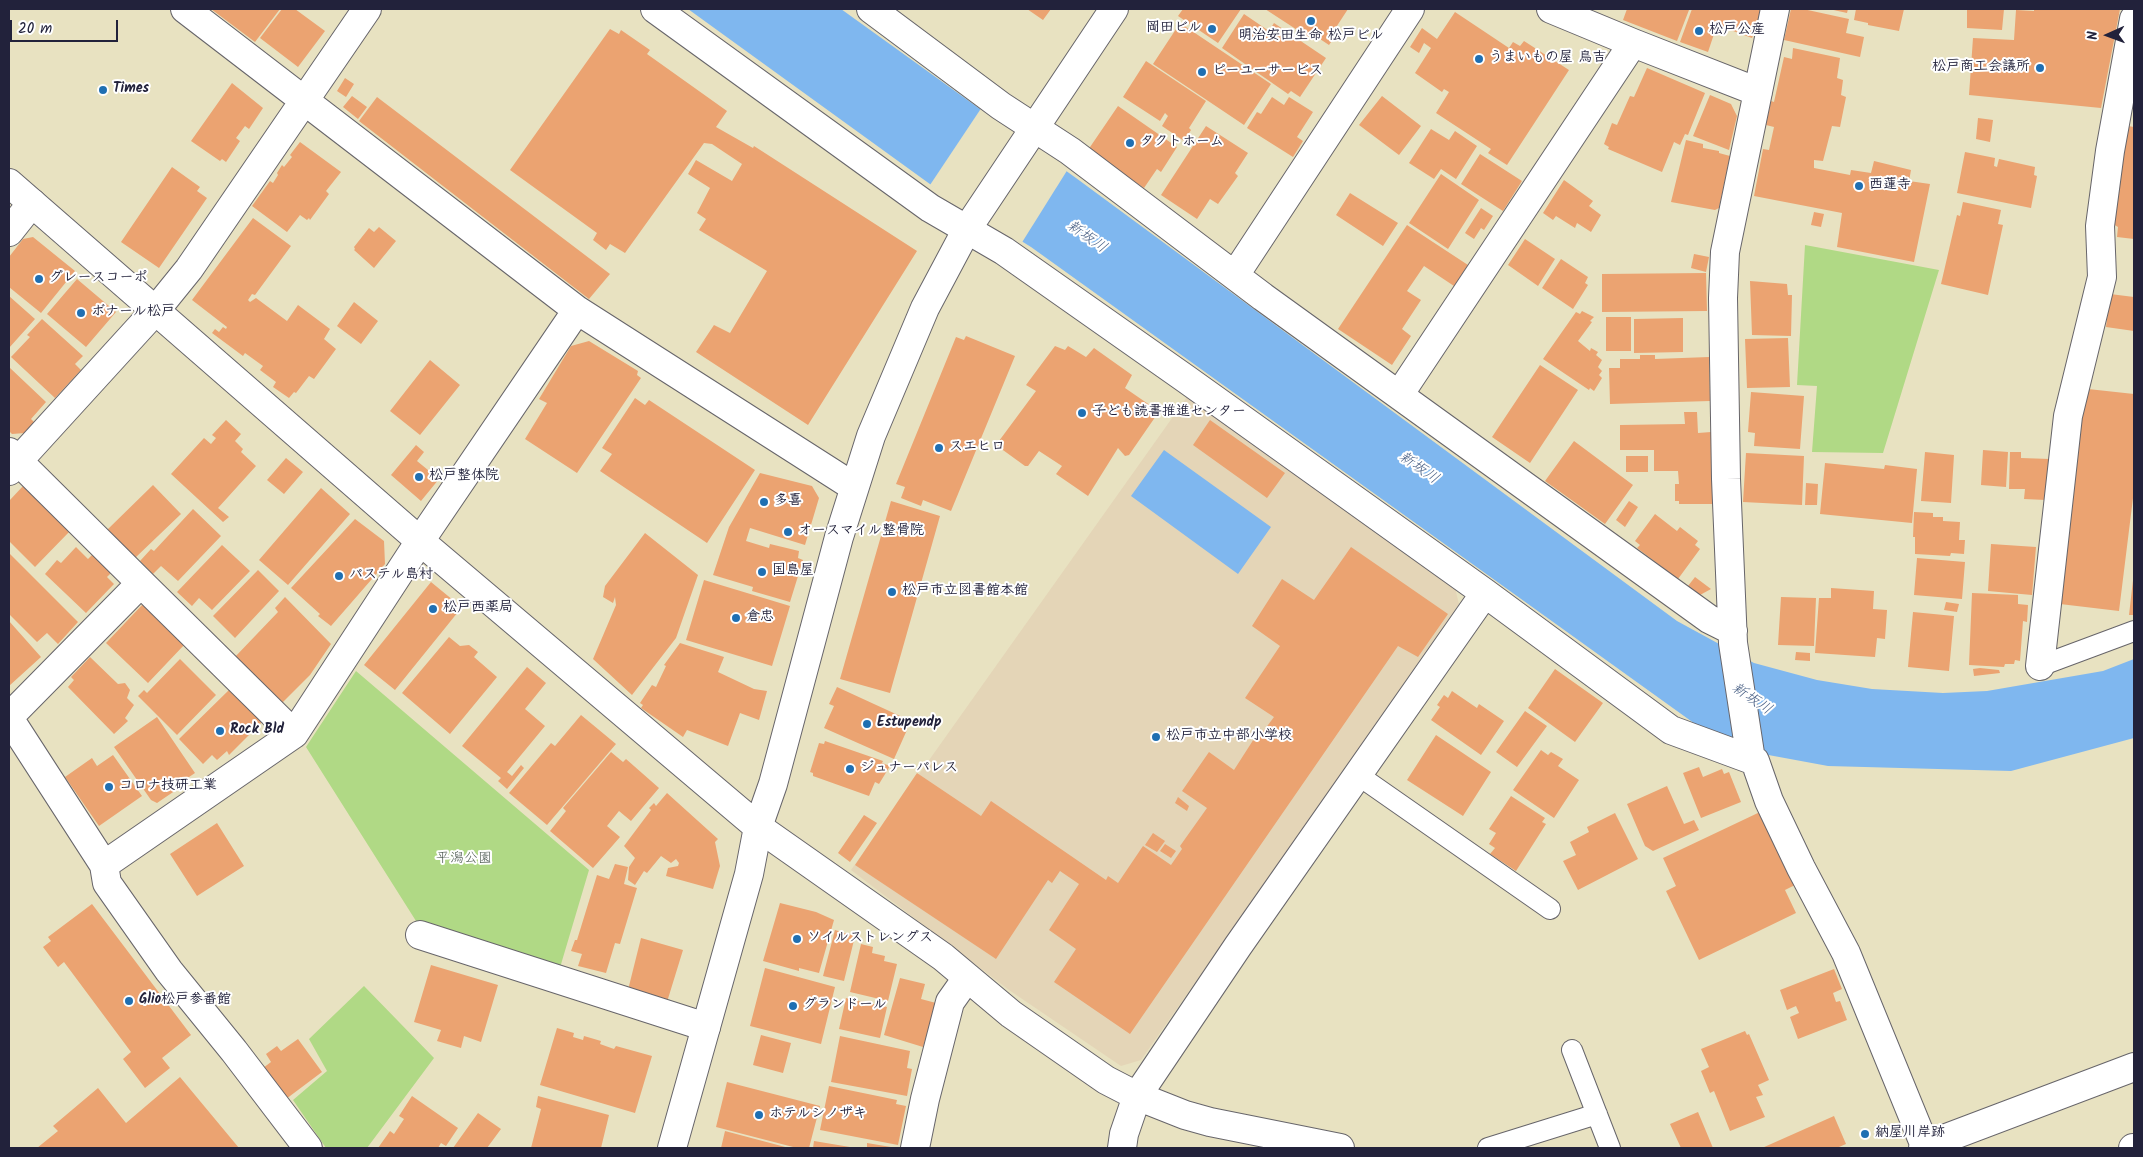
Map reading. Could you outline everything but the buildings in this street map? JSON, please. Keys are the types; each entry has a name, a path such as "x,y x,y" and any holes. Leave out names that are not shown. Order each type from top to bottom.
{"street":[{"path":"185,9 577,310 854,487"},
{"path":"294,734 141,583 12,462 156,311 189,269 366,9"},
{"path":"655,9 930,208 971,222 1012,256 1485,593 1671,730 1755,761 1769,801 1801,868 1846,953 1924,1147 2134,1067"},
{"path":"871,9 1033,130 1070,151 1234,276 1733,637"},
{"path":"672,1148 749,874 758,827 773,784 854,487 871,436 925,308 971,222 1114,9"},
{"path":"1234,276 1410,9"},
{"path":"1551,9 1758,92"},
{"path":"1751,760 1733,637 1726,470 1724,252 1775,9"},
{"path":"2040,666 2068,416 2102,277 2100,226 2110,152 2134,19"},
{"path":"1398,395 1633,43"},
{"path":"9,183 420,541 758,827 943,957 1011,1014 1106,1080 1137,1096 1185,1115 1210,1122 1340,1148"},
{"path":"9,232 32,203"},
{"path":"104,864 294,734 420,541 577,310"},
{"path":"141,583 9,717 104,864 106,883 169,971 234,1051 308,1148"},
{"path":"1122,1148 1124,1134 1137,1096 1485,593"},
{"path":"420,935 706,1026"},
{"path":"916,1148 925,1099 950,1002 967,978"}],"lane":[{"path":"2040,666 2134,631"},
{"path":"1358,775 1550,909"},
{"path":"1572,1050 1610,1148"},
{"path":"1488,1148 1597,1114"}],"shaded area":[{"name":"松戸市立中部小学校","path":"1187,397 1455,588 1459,604 1141,1060 1121,1066 1009,990 851,870"}],"green space":[{"path":"1805,245 1939,270 1883,453 1812,452 1817,386 1797,385"},
{"name":"平潟公園","path":"356,671 589,870 559,971 416,921 306,747"},
{"path":"364,986 434,1058 367,1148 326,1148 293,1100 327,1071 309,1039"}],"water":[{"name":"新坂川","path":"688,9 841,9 1076,178 1677,621 1754,663 1817,680 1872,689 1943,693 1987,691 2103,671 2134,659 2134,738 2011,771 1828,766 1763,754 1723,744 1031,247 934,187"},
{"path":"1164,450 1271,527 1238,574 1131,496"}],"pier":[{"path":"982,107 1068,169 1021,244 930,185"}],"place":[{"name":"明治安田生命 松戸ビル","path":"1311,21"},
{"name":"岡田ビル","path":"1212,29"},
{"name":"松戸公産","path":"1699,31"},
{"name":"うまいもの屋 鳥吉","path":"1479,59"},
{"name":"松戸商工会議所","path":"2040,68"},
{"name":"ピーユーサービス","path":"1202,72"},
{"name":"Times","path":"103,90"},
{"name":"タクトホーム","path":"1130,143"},
{"name":"西蓮寺","path":"1859,186"},
{"name":"グレースコーポ","path":"39,279"},
{"name":"ボナール松戸","path":"81,313"},
{"name":"子ども読書推進センター","path":"1082,413"},
{"name":"スエヒロ","path":"939,448"},
{"name":"松戸整体院","path":"419,477"},
{"name":"多喜","path":"764,502"},
{"name":"オースマイル整骨院","path":"788,532"},
{"name":"国島屋","path":"762,572"},
{"name":"パステル島村","path":"339,576"},
{"name":"松戸市立図書館本館","path":"892,592"},
{"name":"松戸西薬局","path":"433,609"},
{"name":"倉忠","path":"736,618"},
{"name":"Estupendp","path":"867,724"},
{"name":"Rock Bld","path":"220,731"},
{"name":"松戸市立中部小学校","path":"1156,737"},
{"name":"ジュナーパレス","path":"850,769"},
{"name":"コロナ技研工業","path":"109,787"},
{"name":"ソイルストレングス","path":"797,939"},
{"name":"Glio松戸参番館","path":"129,1001"},
{"name":"グランドール","path":"793,1006"},
{"name":"ホテルシノザキ","path":"759,1115"},
{"name":"納屋川岸跡","path":"1865,1134"}]}
